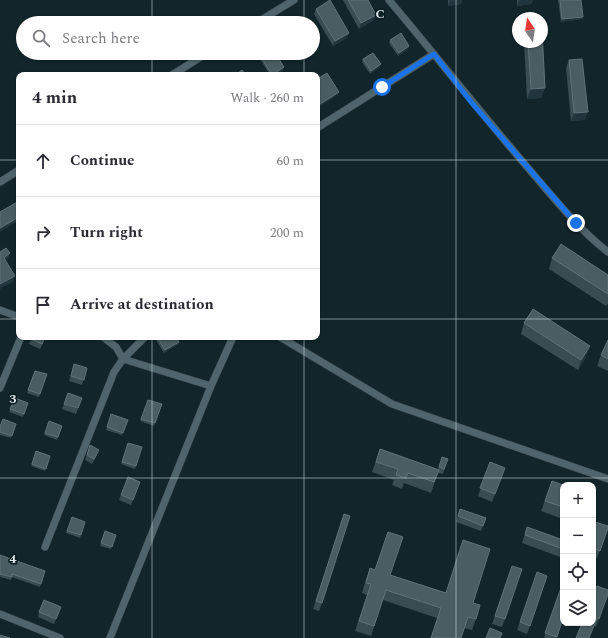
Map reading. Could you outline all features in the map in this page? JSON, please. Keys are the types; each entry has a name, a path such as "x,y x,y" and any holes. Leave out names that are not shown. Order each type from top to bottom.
{"street":[{"path":"268,16 294,0"},
{"path":"389,0 434,54 471,102 539,181 576,223 608,252"},
{"path":"320,126 434,54"},
{"path":"177,72 196,60"},
{"path":"0,182 16,172"},
{"path":"0,310 16,316"},
{"path":"0,388 19,340"},
{"path":"107,340 116,347 123,359 211,386"},
{"path":"45,547 114,372 123,359 141,340"},
{"path":"110,638 211,386 232,340"},
{"path":"285,340 392,404 608,480"},
{"path":"0,614 60,638"}],"building":[{"path":"330,0 349,33 335,41 316,9"},
{"path":"348,0 368,0 376,15 361,23"},
{"path":"560,0 581,0 583,17 562,19"},
{"path":"401,33 409,46 399,53 390,40"},
{"path":"528,48 543,48 545,88 531,89"},
{"path":"373,53 381,64 371,71 363,59"},
{"path":"582,59 588,112 574,113 569,60"},
{"path":"263,60 280,60 284,67 276,72 270,72"},
{"path":"327,73 339,92 320,104 320,77"},
{"path":"16,203 16,219 0,228 0,212"},
{"path":"561,244 608,275 608,294 552,258"},
{"path":"6,248 10,253 4,258 15,276 0,284 0,252"},
{"path":"533,309 590,346 581,360 524,323"},
{"path":"33,340 44,340 42,344"},
{"path":"159,340 178,340 179,342 165,350"},
{"path":"608,340 608,359 601,355"},
{"path":"74,364 87,368 84,380 71,376"},
{"path":"35,371 47,374 40,394 28,390"},
{"path":"68,393 82,398 78,408 64,404"},
{"path":"15,398 28,403 24,414 10,409"},
{"path":"148,400 162,404 155,423 141,419"},
{"path":"111,414 128,420 123,433 107,427"},
{"path":"3,419 16,424 12,436 0,432 0,426"},
{"path":"49,421 62,426 58,437 45,433"},
{"path":"128,443 142,447 136,466 122,462"},
{"path":"90,445 99,450 94,459 87,455"},
{"path":"380,449 439,470 434,482 408,473 406,478 396,475 398,469 376,462"},
{"path":"36,451 50,456 46,469 32,464"},
{"path":"442,457 448,459 444,469 439,467"},
{"path":"490,462 505,468 495,494 480,488"},
{"path":"128,477 140,482 133,500 121,495"},
{"path":"552,481 560,484 560,506 545,501"},
{"path":"460,509 486,518 483,526 458,516"},
{"path":"344,514 350,516 322,603 316,601"},
{"path":"72,517 85,522 81,535 67,531"},
{"path":"596,522 608,526 600,551 596,549"},
{"path":"527,527 560,539 560,548 525,535"},
{"path":"105,531 116,535 112,547 101,543"},
{"path":"388,532 403,537 390,575 446,593 463,540 490,549 473,603 480,605 476,619 468,617 461,638 431,638 441,608 386,590 374,626 359,621 371,584 366,583 370,568 375,570"},
{"path":"0,555 45,571 41,584 12,574 12,577 0,574"},
{"path":"512,566 522,569 505,619 495,616"},
{"path":"537,572 547,576 530,626 520,622"},
{"path":"597,586 608,590 608,594 599,619 597,618 596,620 596,590"},
{"path":"560,590 560,626 557,637 545,633"},
{"path":"44,600 61,607 56,619 39,612"},
{"path":"581,626 594,626 589,638 576,638"},
{"path":"490,628 502,633 500,638 486,638"},
{"path":"0,635 10,638 0,638"}],"route":[{"path":"382,87 434,54 471,102 576,223"}]}
